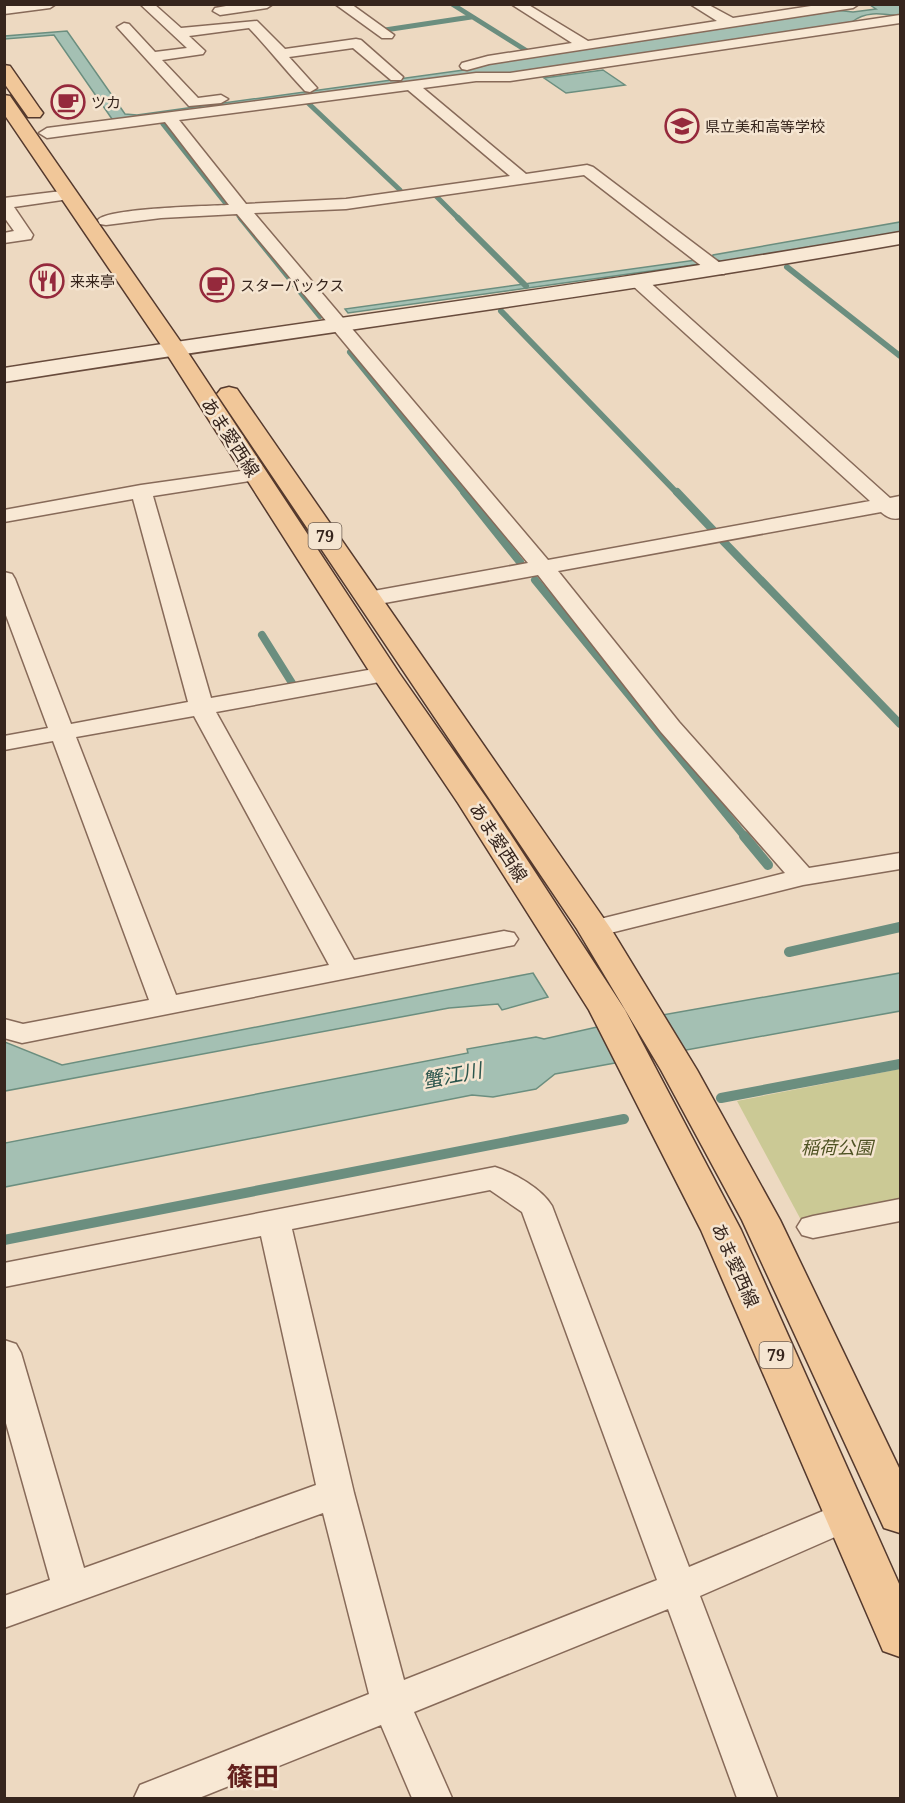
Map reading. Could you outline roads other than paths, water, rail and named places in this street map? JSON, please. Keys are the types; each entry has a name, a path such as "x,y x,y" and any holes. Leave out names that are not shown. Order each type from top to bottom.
{"main road":[{"name":"あま愛西線","path":"4,70 106,220 185,346 255,475 385,674 474,803 624,1007 661,1073 761,1220 899,1507"},
{"name":"あま愛西線","path":"4,100 70,195 185,346 368,599 594,929 624,1007"},
{"name":"あま愛西線","path":"661,1073 721,1230 900,1636"}],"street":[{"path":"4,10 50,4"},
{"path":"146,4 198,51 152,57"},
{"path":"213,12 267,4"},
{"path":"341,4 387,35"},
{"path":"517,4 585,45"},
{"path":"696,4 731,23"},
{"path":"124,27 194,103 396,76 452,71 488,60 853,4"},
{"path":"47,133 476,77 510,77 887,15"},
{"path":"177,33 252,24 282,54 282,59 310,88"},
{"path":"282,54 356,43 396,76"},
{"path":"410,86 523,179"},
{"path":"169,117 242,210 543,567 670,727 802,877"},
{"path":"106,220 161,213 346,204 587,170 718,270"},
{"path":"4,238 25,235 4,203 70,195"},
{"path":"4,375 185,346 718,270 900,238"},
{"path":"639,282 896,508"},
{"path":"4,516 141,491 255,475"},
{"path":"141,491 202,708 346,970"},
{"path":"368,599 543,567 896,508"},
{"path":"4,579 166,1006"},
{"path":"4,743 385,674"},
{"path":"594,929 802,877 900,861"},
{"path":"4,1028 22,1034 504,939"},
{"path":"4,1275 495,1178 536,1206 757,1798"},
{"path":"813,1227 900,1210"},
{"path":"274,1221 336,1493 391,1703 432,1798"},
{"path":"4,1353 71,1589"},
{"path":"4,1612 336,1493"},
{"path":"154,1798 679,1588 847,1516"}],"water":[{"path":"870,5 900,5 900,16 869,14 852,22 510,74 126,120 112,119 54,35 5,39 5,36 67,31 125,114 137,115 471,69 501,61 835,10 853,12 876,9"},
{"path":"603,70 625,85 566,93 544,78"},
{"path":"900,222 900,232 725,263 712,258 713,255"},
{"path":"696,260 701,264 348,313 345,309"},
{"path":"533,973 548,997 502,1010 498,1004 449,1008 5,1091 5,1042 62,1065"},
{"name":"蟹江川","path":"900,973 900,1011 555,1074 536,1089 493,1097 472,1095 5,1187 5,1143 468,1053 467,1049 536,1037 544,1039 606,1025"}],"waterway":[{"path":"452,4 527,51"},
{"path":"385,30 471,17"},
{"path":"307,102 400,190"},
{"path":"163,124 227,205"},
{"path":"436,196 526,286"},
{"path":"239,216 242,220"},
{"path":"241,218 320,316"},
{"path":"787,267 900,356"},
{"path":"501,311 678,494"},
{"path":"350,352 465,494"},
{"path":"464,492 520,562"},
{"path":"677,492 713,530"},
{"path":"722,540 900,724"},
{"path":"535,580 745,837"},
{"path":"262,635 292,683"},
{"path":"744,836 768,865"},
{"path":"789,952 900,927"},
{"path":"721,1098 900,1064"},
{"path":"4,1240 624,1119"}],"place":[{"name":"ツカ","path":"68,102"},
{"name":"県立美和高等学校","path":"682,126"},
{"name":"来来亭","path":"47,281"},
{"name":"スターバックス","path":"217,285"}],"district":[{"name":"篠田","path":"253,1776"}],"park label":[{"name":"稲荷公園","path":"837,1147"}]}
